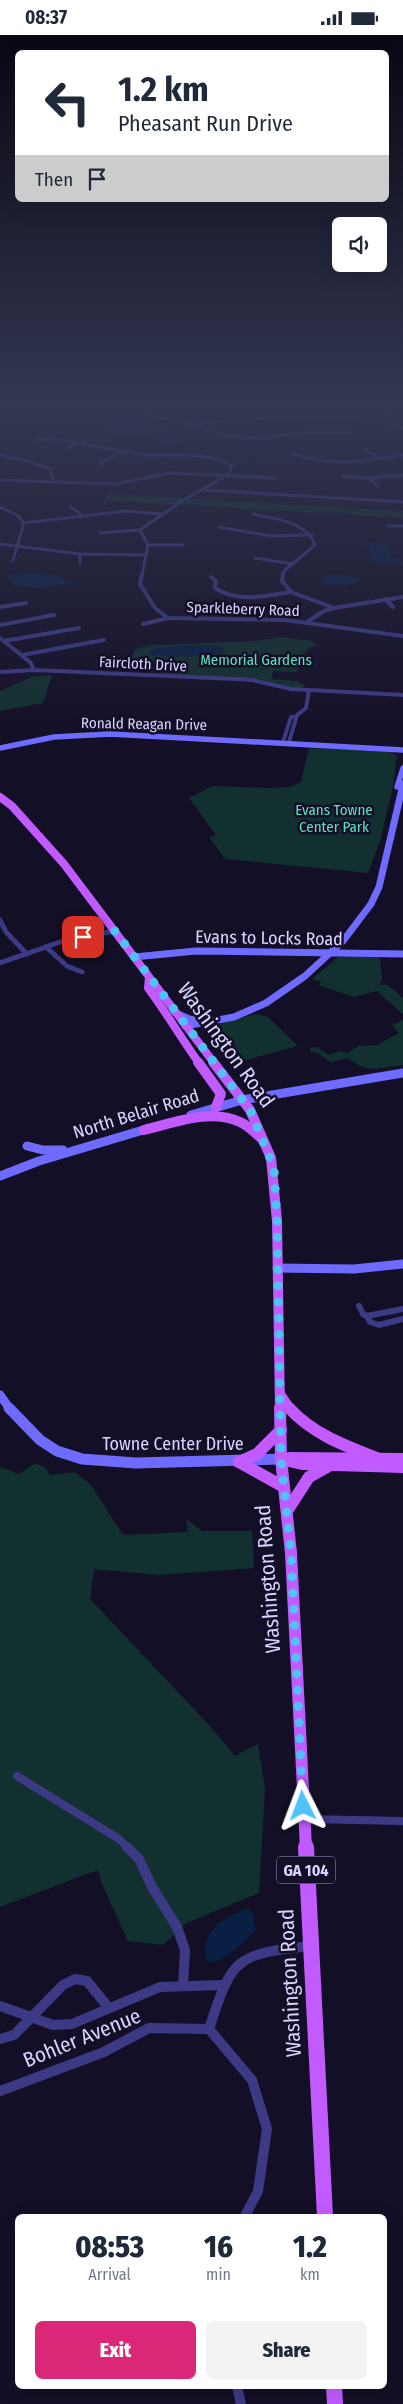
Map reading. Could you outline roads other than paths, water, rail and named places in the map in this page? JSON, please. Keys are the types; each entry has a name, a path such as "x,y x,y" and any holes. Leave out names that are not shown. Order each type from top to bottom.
{"main road":[{"name":"Washington Road","path":"0,797 12,806 64,864 174,1012 250,1110 274,1168 281,1459 287,1511 325,2214"},
{"name":"Washington Road","path":"150,978 148,988 221,1094 216,1107"},
{"path":"144,1130 208,1117 224,1117 241,1122 264,1140"},
{"path":"280,1393 301,1421 321,1437 379,1459"},
{"path":"239,1462 257,1453 280,1431"},
{"path":"281,1459 301,1457 403,1459"},
{"path":"281,1459 302,1464 403,1467"},
{"path":"239,1462 284,1487"},
{"path":"287,1511 309,1477 316,1471 333,1465"},
{"path":"334,2389 335,2404"}],"street":[{"path":"17,516 24,523"},
{"path":"24,523 71,516"},
{"path":"100,533 140,530 159,516"},
{"path":"259,516 291,524 307,530 312,535 315,545 284,571 282,581 291,592"},
{"path":"13,560 24,523"},
{"path":"388,526 403,526"},
{"path":"218,527 271,536 312,535"},
{"path":"140,530 148,545 183,545"},
{"path":"0,544 80,554 147,555"},
{"name":"Sparkleberry Road","path":"148,545 140,584 155,608 168,617 307,622 403,636"},
{"path":"80,554 80,563"},
{"path":"255,558 293,564"},
{"path":"211,577 216,581 215,588 221,593 252,597 291,592 334,608"},
{"path":"307,622 324,611 334,608 403,597"},
{"path":"385,599 393,607"},
{"path":"0,607 26,603"},
{"path":"0,625 54,615"},
{"path":"143,624 168,617"},
{"path":"2,640 79,628"},
{"path":"2,640 33,665 34,670"},
{"path":"22,655 104,640"},
{"name":"Faircloth Drive","path":"0,672 34,670 252,680 280,687 309,690 403,695"},
{"path":"286,742 294,717 306,708 309,690"},
{"name":"Ronald Reagan Drive","path":"0,749 33,740 93,734 403,749"},
{"path":"185,1026 248,1012 299,979 331,953 356,925 379,887 386,845 390,842 397,814 403,768"},
{"path":"0,920 6,932 27,954"},
{"path":"0,963 59,943 116,933"},
{"path":"46,947 68,966 82,972"},
{"name":"Evans to Locks Road","path":"134,957 192,951 403,954"},
{"path":"174,1012 195,1021 214,1021"},
{"name":"North Belair Road","path":"0,1176 76,1149 216,1107 403,1073"},
{"path":"27,1146 43,1150 76,1149"},
{"path":"277,1268 354,1269 403,1264"},
{"path":"359,1306 370,1322 380,1325 403,1319"},
{"path":"367,1315 403,1309"},
{"name":"Towne Center Drive","path":"0,1395 24,1427 43,1443 75,1457 108,1463 239,1462 281,1459"},
{"path":"17,1776 118,1839 140,1859 152,1887 177,1927 185,1950 183,1986"},
{"path":"304,1819 403,1821"},
{"path":"246,2214 258,2191 266,2129 252,2080 209,2029 222,1985 234,1966 251,1955 310,1946"},
{"path":"0,2039 14,2035 33,2018 63,1985 75,1979 87,1981 108,2007"},
{"path":"0,2006 53,2025 72,2024 108,2007 160,1987 222,1985"},
{"name":"Bohler Avenue","path":"0,2091 104,2052 149,2028 209,2029"},
{"path":"238,2389 241,2404"}],"water":[{"path":"361,543 385,543 391,557 400,559 403,565 384,564 372,560 374,557 371,556 368,547"},
{"path":"32,573 54,575 74,582 51,587 33,588 11,584 14,581 6,575"},
{"path":"328,574 359,577 360,580 347,585 331,586 322,583 321,580"},
{"path":"214,645 224,648 225,652 177,657 150,655 149,652 154,649 170,647"},
{"path":"251,1909 256,1929 241,1945 228,1955 208,1962 205,1952 210,1934 223,1920 241,1911"}],"park label":[{"name":"Memorial Gardens","path":"256,660"},
{"name":"Evans Towne Center Park","path":"334,818"}]}
